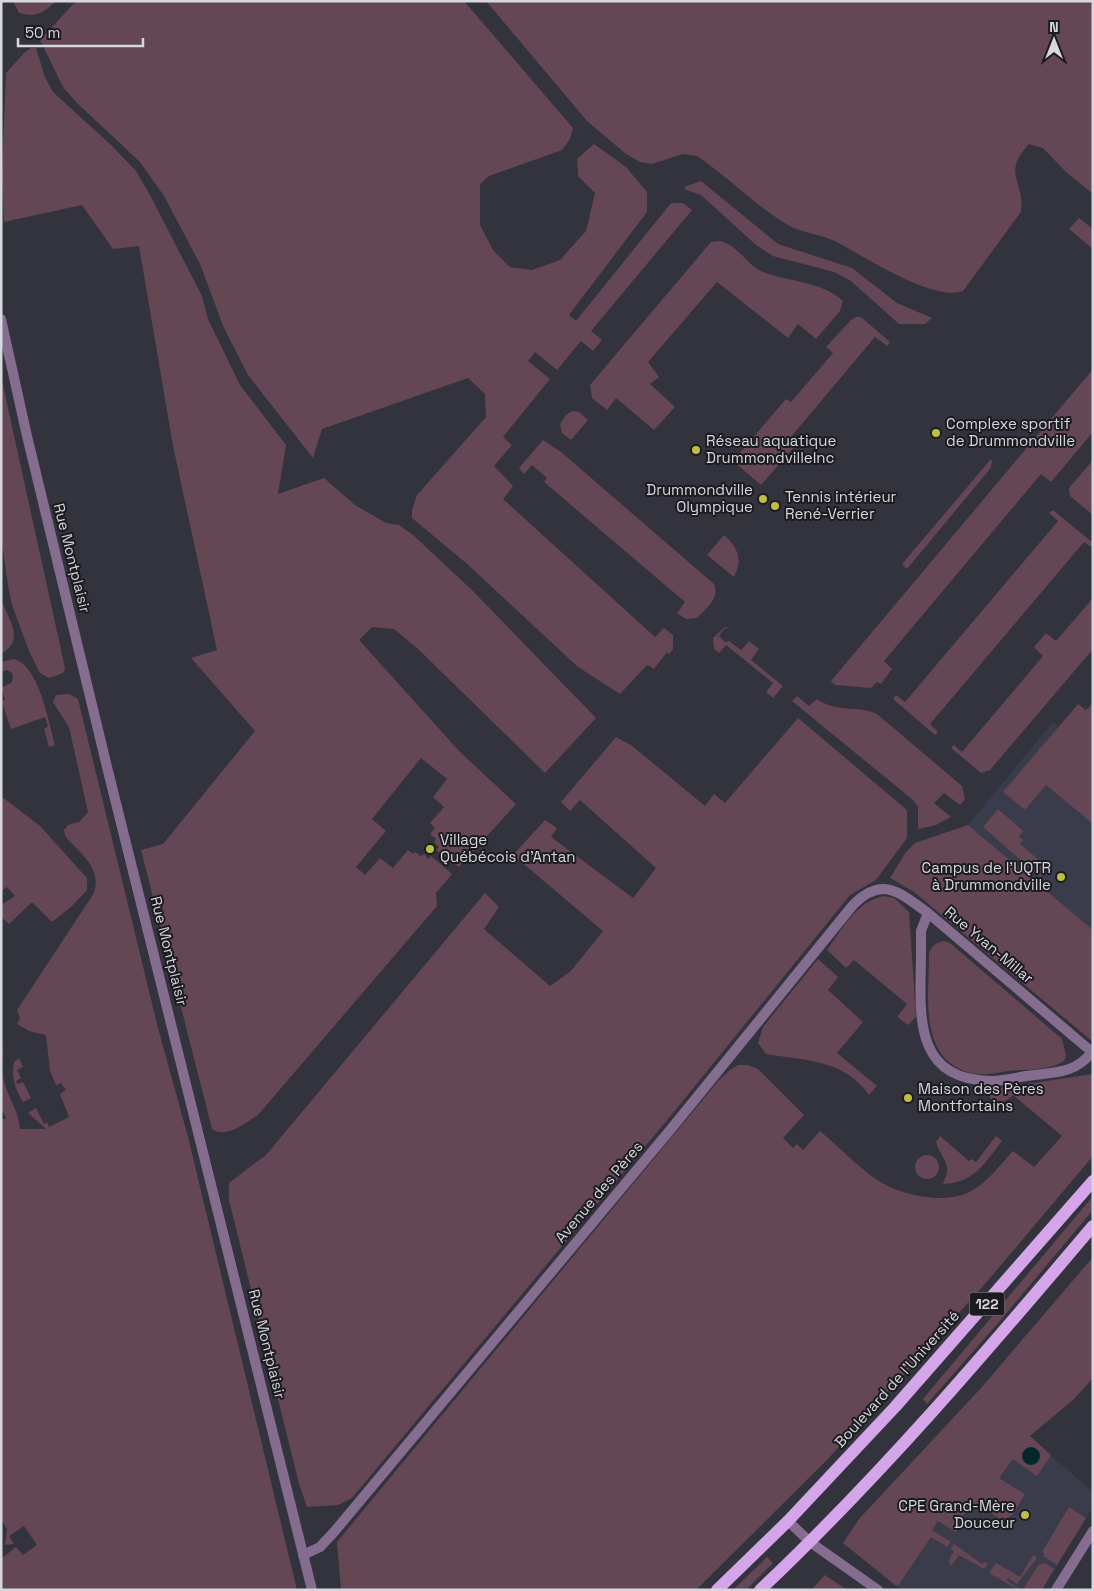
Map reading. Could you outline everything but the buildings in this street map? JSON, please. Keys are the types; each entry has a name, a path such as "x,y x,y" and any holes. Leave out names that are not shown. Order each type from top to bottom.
{"main road":[{"name":"Boulevard de l'Université","path":"717,1590 788,1522 925,1375 1093,1182"},
{"path":"760,1590 810,1542 925,1420 1093,1226"}],"street":[{"name":"Rue Montplaisir","path":"1,319 26,436 312,1590"},
{"name":"Avenue des Pères","path":"303,1555 320,1547 334,1532 671,1129 856,902 872,891 881,888 892,889 928,913"},
{"name":"Rue Yvan-Millar","path":"928,913 1092,1052 1084,1062 1072,1069 994,1081 974,1080 958,1075 942,1066 931,1054 922,1029 920,942 928,913"},
{"path":"788,1522 810,1542 878,1590"},
{"path":"1056,1590 1093,1531"}],"shaded area":[{"path":"13,1 56,1 43,11 31,15 19,13"},
{"path":"76,1 464,1 573,128 570,139 562,150 489,176 480,184 480,225 493,250 510,267 532,270 560,260 586,231 595,193 578,176 577,159 594,144 626,167 647,192 647,212 569,315 576,321 671,203 683,203 692,210 591,331 602,340 593,351 581,341 557,370 535,352 528,361 550,379 503,437 512,445 494,466 513,486 503,499 655,637 664,628 673,635 673,649 669,654 667,652 654,669 647,665 620,694 578,667 466,563 412,518 412,510 417,495 486,417 485,394 468,378 322,429 313,458 248,375 224,328 200,264 164,196 140,162 76,102 63,87 40,40"},
{"path":"486,1 1093,1 1093,194 1066,172 1043,148 1029,144 1016,163 1015,170 1020,192 1021,212 963,291 950,293 934,290 898,276 835,241 788,225 697,156 683,154 652,164 640,162 626,154 587,121"},
{"path":"31,48 36,48 45,77 53,92 111,145 136,171 150,195 202,296 208,319 240,385 286,445 278,494 324,478 355,505 386,523 399,525 413,535 473,591 596,718 545,773 418,649 394,629 372,627 359,640 460,752 516,804 459,867 436,850 439,847 434,842 436,839 430,834 435,828 430,823 444,807 433,797 447,779 421,758 372,819 386,831 356,867 365,875 380,858 393,868 408,850 413,854 415,852 421,856 424,854 428,859 431,856 452,874 436,893 437,906 258,1115 242,1126 230,1131 218,1132 212,1129 141,850 163,844 255,731 191,658 217,650 173,446 139,246 113,249 82,205 4,222 2,174 6,73"},
{"path":"701,181 778,244 852,268 897,303 932,318 925,324 899,324 851,281 834,272 773,256 756,245 701,195 686,190 684,187"},
{"path":"1079,218 1093,229 1093,249 1069,229"},
{"path":"719,241 732,246 752,265 763,272 825,289 835,294 843,301 840,311 816,339 798,324 788,338 717,282 648,362 659,377 650,384 675,407 654,430 616,398 607,410 592,398 590,385 711,242"},
{"path":"856,317 861,317 890,342 887,346 875,337 790,438 796,445 761,485 733,461 786,399 791,402 833,353 826,347"},
{"path":"1093,369 1093,432 1051,482 1041,474 884,661 892,669 881,684 877,682 871,688 835,685 831,681"},
{"path":"1,376 65,668 63,673 49,678 40,673 29,651 12,605 8,585 1,536"},
{"path":"572,411 579,412 588,420 571,440 562,433 560,424 566,415"},
{"path":"543,440 561,452 714,584 714,598 697,618 686,619 677,613 685,602 544,482 547,478 532,465 524,474 519,468"},
{"path":"991,459 990,469 907,569 902,564"},
{"path":"1093,460 1093,515 1070,496 1069,488"},
{"path":"1053,510 1093,543 1093,548 1084,542 930,724 938,732 935,735 893,699 896,695 905,702 1058,521 1049,513"},
{"path":"724,535 733,544 738,554 737,571 734,577 707,555"},
{"path":"1,598 14,635 13,642 9,648 1,654"},
{"path":"1093,598 1093,649 990,770 981,773 951,748 954,745 962,752 1043,656 1034,647 1046,633 1056,641"},
{"path":"725,627 729,627 724,629 719,636 725,642 729,641 741,650 749,641 759,649 751,660 783,686 773,698 766,692 773,683 726,645 719,653 714,649 713,638"},
{"path":"14,659 23,664 36,683 42,696 55,745 49,747 44,729 48,726 45,717 11,729 2,702 5,699 1,688 11,683 13,678 12,673 7,670 1,672 1,662"},
{"path":"69,694 78,699 158,1028 188,1137 297,1590 1,1590 1,1559 16,1547 23,1555 37,1545 24,1526 9,1536 14,1544 5,1545 7,1529 1,1519 1,1120 6,1118 1,1108 1,1033 3,1077 20,1129 46,1129 28,1113 36,1108 44,1124 47,1122 49,1127 69,1117 60,1094 66,1090 61,1083 56,1085 50,1071 46,1035 29,1031 17,1024 20,1018 17,1010 94,893 96,884 93,869 65,836 64,830 68,825 79,822 88,812 69,727 53,702 56,695"},
{"path":"797,696 809,706 817,699 839,708 869,711 877,714 962,786 965,799 960,805 944,793 934,803 951,817 936,825 918,829 918,807 913,800 792,701"},
{"path":"1093,703 1093,824 1046,785 1025,810 1003,792 1078,704 1086,710"},
{"path":"798,718 907,810 907,838 876,880 850,895 673,1113 352,1498 338,1505 307,1507 299,1484 229,1200 229,1183 266,1155 485,893 499,907 484,929 550,986 571,971 603,931 513,855 545,820 557,828 551,837 633,898 656,868 580,800 570,811 561,802 616,737 631,745 705,806 714,794 725,803"},
{"name":"Campus de l'UQTR à Drummondville","path":"1053,722 1093,755 1093,930 968,825"},
{"path":"1,796 40,826 87,878 87,890 71,907 52,922 32,902 9,924 1,917 1,905 15,896 7,887 1,891"},
{"path":"998,809 1023,831 1019,837 1023,840 1020,844 1048,868 1040,877 983,827"},
{"path":"968,825 1093,930 1093,1042 914,892 890,878 906,852 915,843"},
{"path":"884,896 894,898 909,912 916,1017 908,1025 897,1017 907,1004 854,960 846,968 827,950 858,910 874,899"},
{"path":"944,941 950,943 1062,1039 1066,1055 1064,1061 1044,1068 980,1074 971,1073 954,1066 942,1055 934,1041 930,1024 928,989 930,949"},
{"path":"818,959 838,977 828,990 863,1022 837,1053 877,1086 869,1095 848,1074 836,1068 810,1061 766,1054 758,1043 763,1027"},
{"path":"19,1058 23,1067 17,1070 21,1078 16,1081 18,1084 23,1082 31,1098 23,1102 13,1078 14,1062"},
{"path":"738,1065 748,1065 758,1069 804,1115 783,1138 793,1148 797,1144 803,1150 820,1131 873,1177 893,1188 917,1196 942,1198 965,1194 985,1181 1013,1151 1034,1167 1062,1136 1013,1095 1002,1102 990,1098 989,1094 994,1089 1093,1074 1093,1156 991,1277 828,1459 696,1590 341,1590 337,1542 719,1080"},
{"path":"940,1136 969,1161 972,1159 976,1162 996,1136 1002,1141 984,1164 971,1176 954,1183 943,1184 947,1169 936,1142"},
{"path":"927,1155 936,1158 939,1167 936,1176 927,1179 918,1176 915,1167 918,1158"},
{"path":"1093,1196 1093,1210 927,1404 923,1399"},
{"path":"1093,1257 1093,1378 1073,1400 1030,1436 1051,1455 1037,1476 1013,1459 999,1478 1025,1494 1013,1514 1003,1521 986,1510 982,1513 972,1507 960,1518 962,1520 956,1532 938,1521 932,1530 951,1542 947,1547 931,1537 898,1586 895,1585 843,1543 859,1519 981,1388"},
{"name":"CPE Grand-Mère Douceur","path":"1030,1437 1093,1492 1093,1507 1042,1590 903,1590 895,1585 945,1510"},
{"path":"1027,1447 1035,1447 1040,1452 1038,1463 1027,1465 1022,1460 1022,1452"},
{"path":"1069,1507 1086,1518 1057,1565 1043,1556 1045,1554 1042,1552"},
{"path":"954,1544 982,1564 984,1562 988,1564 984,1569 959,1555 950,1565 949,1560 954,1551 951,1549"},
{"path":"1033,1555 1037,1558 1017,1584 1008,1578 1006,1580 1017,1589 989,1573 996,1563 1020,1577"},
{"path":"767,1557 773,1563 746,1590 733,1590"},
{"path":"1045,1563 1054,1569 1042,1590 1023,1590 1038,1565"},
{"path":"825,1575 847,1590 811,1590"}],"place":[{"name":"Complexe sportif de Drummondville","path":"936,433"},
{"name":"Réseau aquatique DrummondvilleInc","path":"696,450"},
{"name":"Drummondville Olympique","path":"763,499"},
{"name":"Tennis intérieur René-Verrier","path":"775,506"},
{"name":"Village Québécois d'Antan","path":"430,849"},
{"name":"Campus de l'UQTR à Drummondville","path":"1061,877"},
{"name":"Maison des Pères Montfortains","path":"908,1098"},
{"name":"CPE Grand-Mère Douceur","path":"1025,1515"}]}
